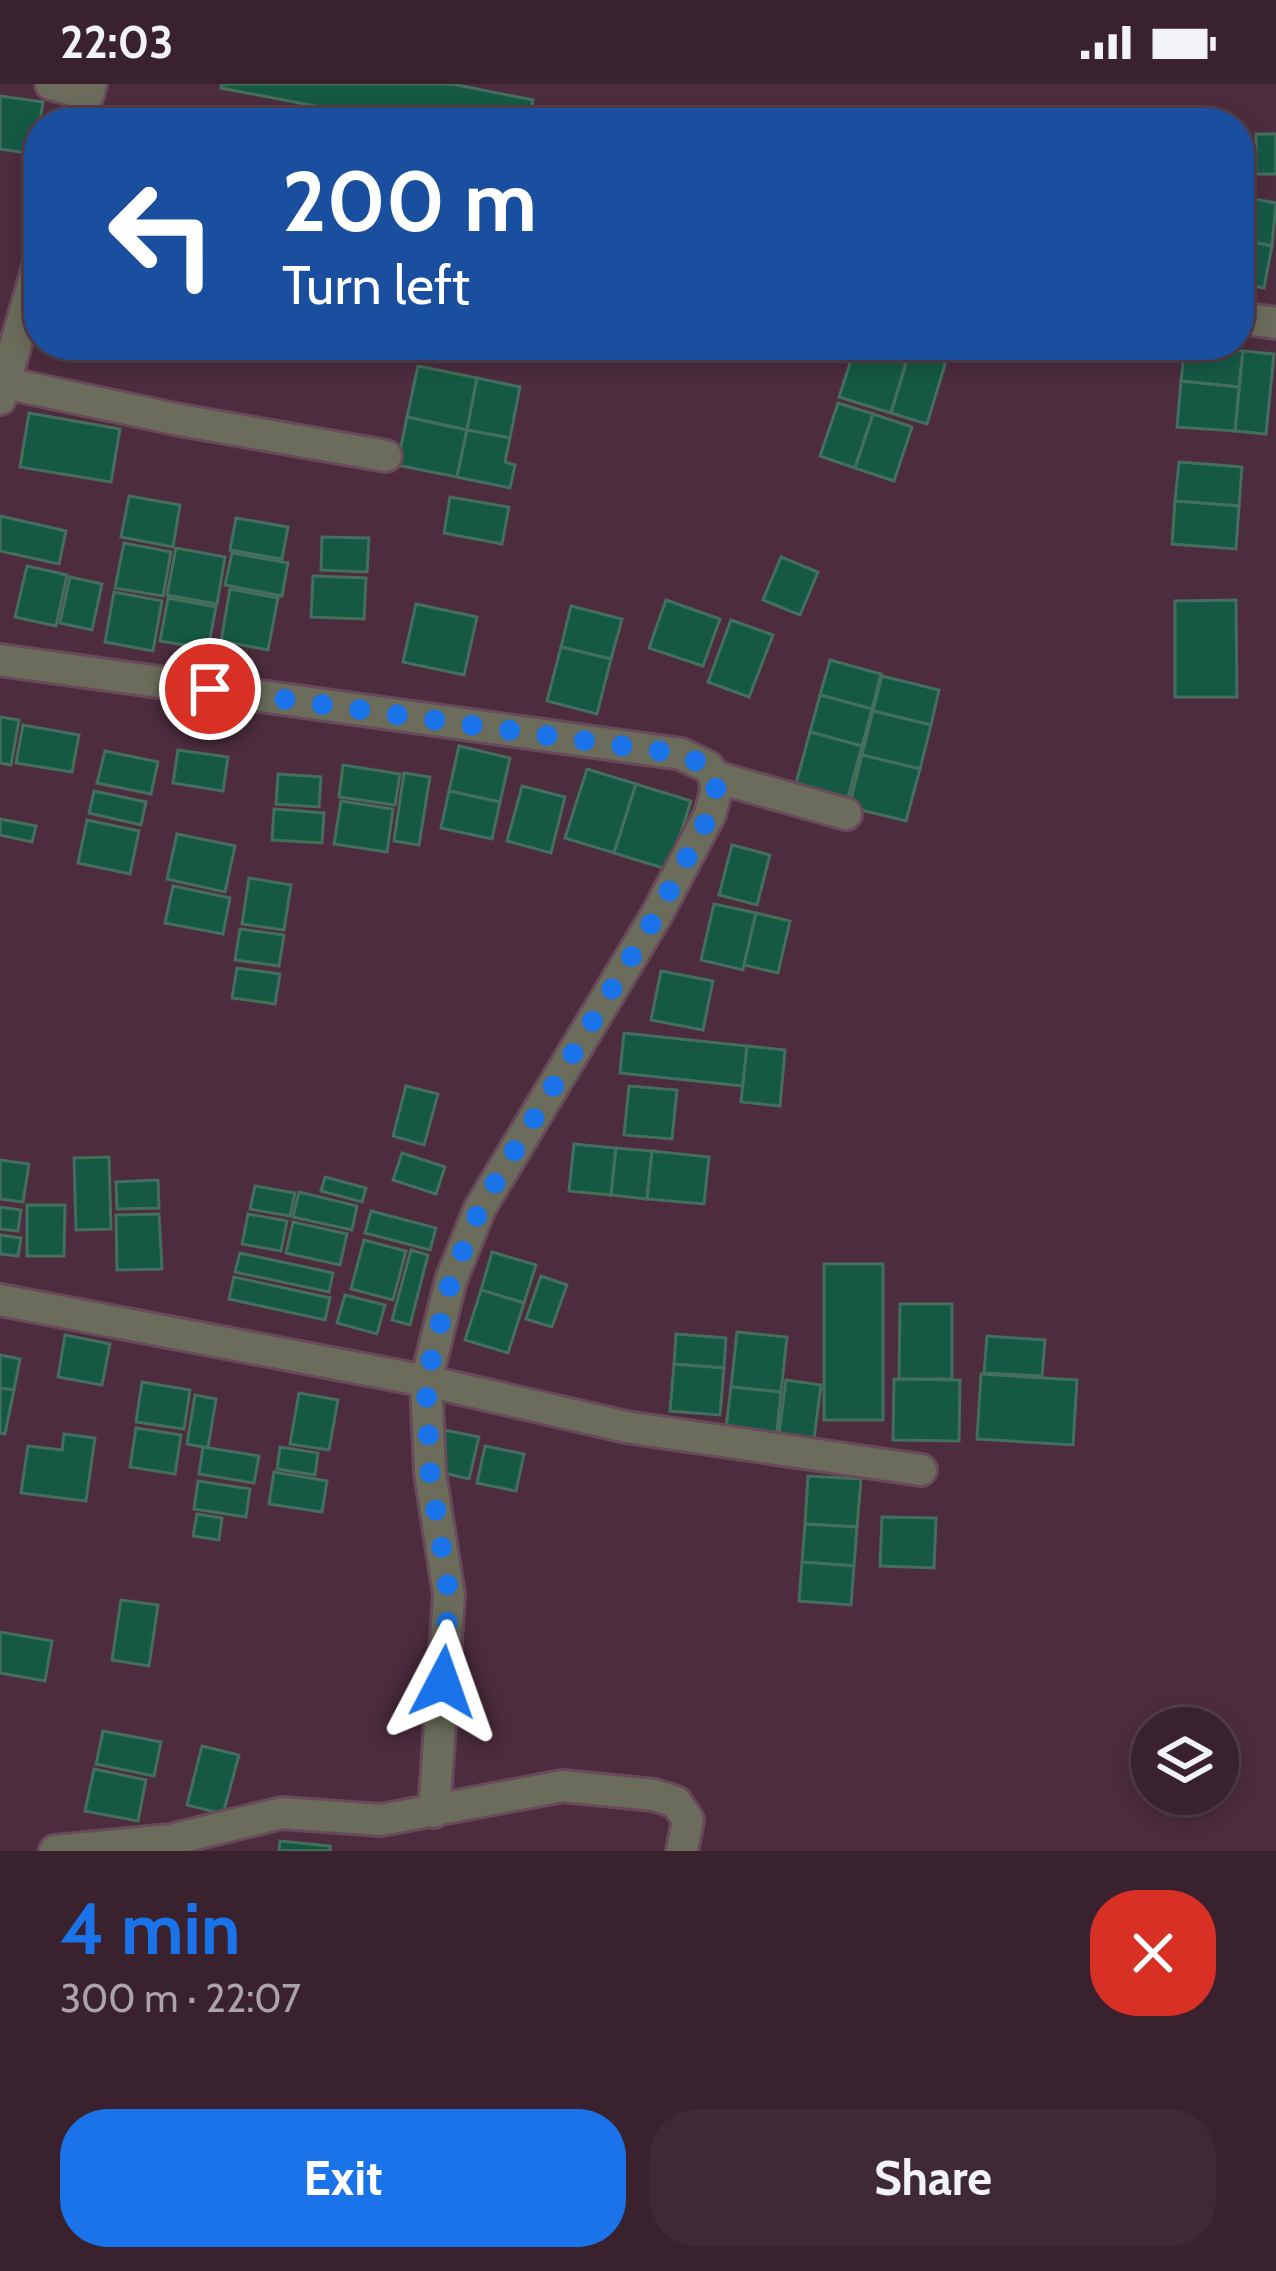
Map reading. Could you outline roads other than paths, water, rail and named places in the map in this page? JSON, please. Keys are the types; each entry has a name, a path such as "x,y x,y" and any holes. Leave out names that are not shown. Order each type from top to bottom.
{"street":[{"path":"51,84 86,100"},
{"path":"24,315 2,391 386,456"},
{"path":"0,660 681,754 708,767 715,777 710,814 657,914 480,1208 451,1280 426,1381 430,1473 449,1595 434,1813"},
{"path":"715,777 846,814"},
{"path":"0,1300 426,1381 626,1427 921,1470"},
{"path":"55,1851 170,1840 282,1813 381,1820 563,1786 654,1795 676,1802 688,1820 682,1851"}]}
